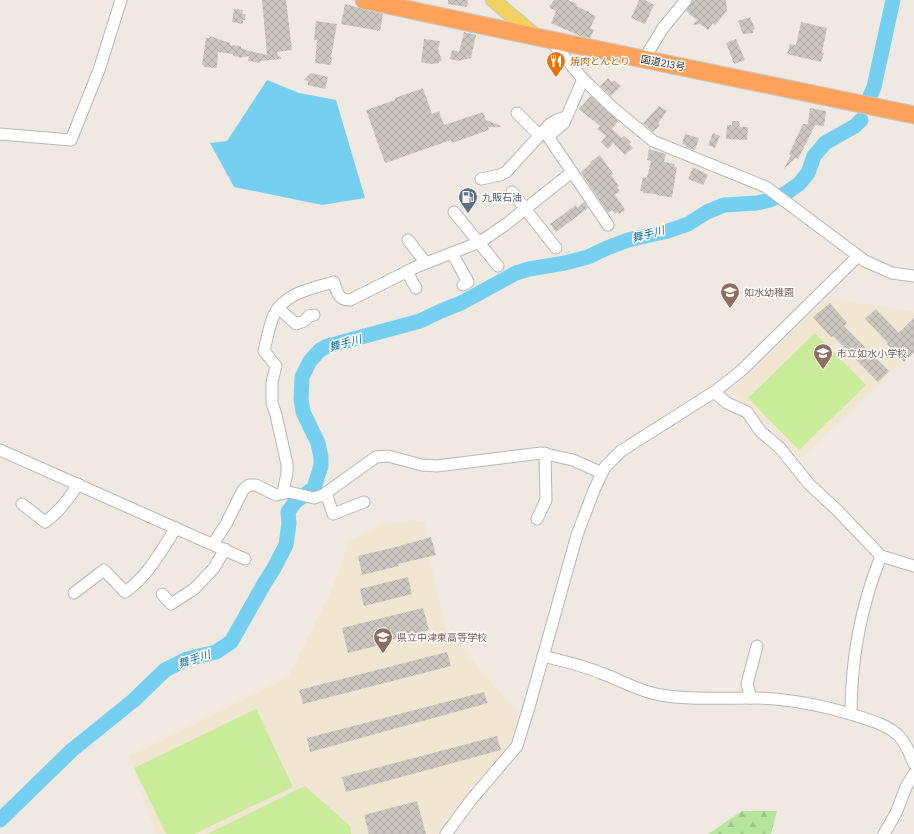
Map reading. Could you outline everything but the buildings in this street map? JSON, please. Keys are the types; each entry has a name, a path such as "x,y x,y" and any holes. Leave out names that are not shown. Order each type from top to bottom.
{"highway":[{"name":"国道213号","path":"364,0 537,38 914,116"}],"main road":[{"path":"493,0 537,38"}],"street":[{"path":"0,134 71,140 99,70 121,0"},
{"path":"644,59 663,28 686,0"},
{"path":"554,41 556,47 583,79 612,107 653,141 766,187 865,261 892,273 914,276"},
{"path":"583,79 566,117 560,127 549,138 608,225"},
{"path":"517,113 539,135"},
{"path":"481,180 500,176 506,172 550,124 566,117"},
{"path":"283,493 287,473 287,464 272,403 272,382 276,366 264,351 272,319 278,308 288,299 303,291 334,282 337,294 340,297 350,300 426,263 479,242 526,210 572,172"},
{"path":"512,192 556,248"},
{"path":"454,212 498,266"},
{"path":"408,240 426,263"},
{"path":"452,253 468,282 463,285"},
{"path":"446,834 471,800 517,746 576,535 602,472 608,463 621,451 714,392 742,370 858,256"},
{"path":"407,272 416,288"},
{"path":"278,308 296,324 304,321 309,316 314,315"},
{"path":"714,392 727,403 747,412 761,432 780,448 809,484 828,501 881,556 914,566"},
{"path":"0,450 245,559"},
{"path":"213,544 226,524 243,490 246,487 256,484 273,494 289,492 314,498 326,493 370,460 382,456 395,457 437,466 545,454 573,460 602,472"},
{"path":"538,518 546,500 545,454"},
{"path":"22,504 45,522 54,516 69,499 78,484"},
{"path":"326,493 331,504 333,514 364,502"},
{"path":"74,593 104,570 125,592 136,585 153,564 176,528"},
{"path":"162,594 171,604 194,588 214,568 225,549"},
{"path":"851,714 852,676 858,637 870,584 881,556"},
{"path":"751,698 747,684 757,646"},
{"path":"542,656 589,668 639,689 660,695 798,701 851,714 875,722 891,730 902,740 913,759"},
{"path":"884,834 896,813 906,786 914,774"}],"shaded area":[{"name":"市立如水小学校","path":"827,298 914,312 914,350 800,459 732,390"},
{"name":"県立中津東高等学校","path":"425,521 430,560 446,630 518,713 512,747 440,834 156,834 130,756 288,677 333,587 349,541 382,524"}],"green space":[{"path":"815,333 866,385 799,450 748,398"},
{"path":"256,709 293,787 194,834 166,834 134,768"},
{"path":"305,786 351,827 351,834 207,834"},
{"path":"742,811 777,811 771,834 708,834"}],"water":[{"path":"267,80 299,93 336,100 365,198 322,205 234,187 210,143 227,141"}],"waterway":[{"name":"舞手川","path":"870,96 874,87 893,0"},
{"name":"舞手川","path":"0,820 72,750 134,700 165,670 187,659 216,652 231,642 286,545 289,523 288,512 295,502 314,488 321,466 318,443 303,412 301,399 302,377 310,361 320,350 328,346 420,321 461,303 516,273 588,257 628,240 668,231 688,224 707,212 724,205 757,203 770,200 786,193 799,184 808,173 814,156 825,143 855,126 861,120"}],"place":[{"name":"焼肉とんとり","path":"556,78"},
{"name":"九販石油","path":"468,214"},
{"name":"如水幼稚園","path":"730,309"},
{"name":"市立如水小学校","path":"823,370"},
{"name":"県立中津東高等学校","path":"383,654"}]}
